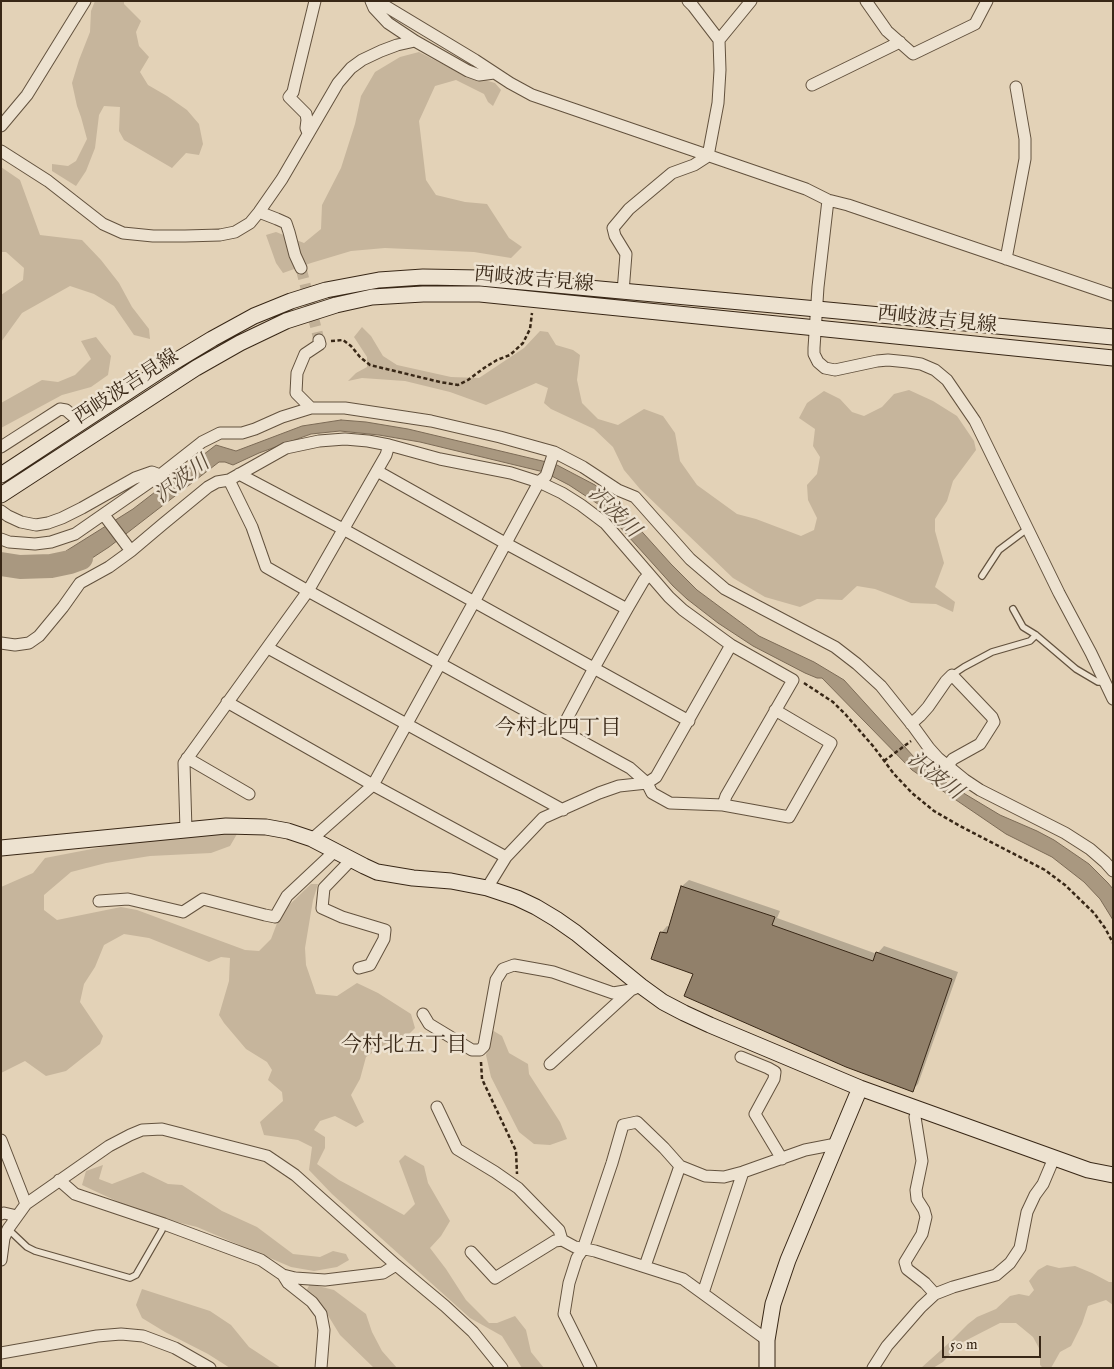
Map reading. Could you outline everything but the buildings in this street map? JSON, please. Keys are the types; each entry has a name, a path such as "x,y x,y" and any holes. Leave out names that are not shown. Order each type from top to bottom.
{"main road":[{"name":"西岐波吉見線","path":"1,475 212,339 254,316 291,301 326,290 379,280 423,277 480,278 1113,337"},
{"name":"西岐波吉見線","path":"1,495 196,368 240,343 286,321 336,305 372,297 423,294 480,294 1113,358"},
{"path":"1,848 226,826 266,827 288,831 312,839 377,872 413,878 451,881 488,888 517,898 556,919 576,933 636,988 702,1021 860,1088 1088,1170 1113,1175"},
{"path":"767,1368 768,1340 773,1304 788,1260 860,1088"}],"street":[{"path":"1,126 28,96 85,1"},
{"path":"308,133 306,114 289,97 295,83 315,1"},
{"path":"371,1 374,8 388,23 416,41 468,71 479,75 494,73"},
{"path":"377,1 532,95 806,189 828,200 848,205 1113,295"},
{"path":"623,292 626,254 615,236 613,228 629,209 672,173 694,166 708,156 718,103 719,40 688,1"},
{"path":"719,40 752,1"},
{"path":"866,1 888,31 913,54 975,24 987,1"},
{"path":"1,151 48,181 103,224 123,233 153,236 220,235 235,232 250,223 259,212 282,179 338,83 351,68 362,60 381,51 416,41"},
{"path":"812,85 900,42"},
{"path":"1006,259 1025,159 1025,140 1016,87"},
{"path":"828,200 818,287 814,354 818,362 825,368 836,370 883,360 908,362 921,364 935,370 947,380 975,420 1027,529 1113,699"},
{"path":"259,212 286,223 295,255 301,268"},
{"path":"311,408 296,393 297,373 305,354 320,342"},
{"path":"1,539 9,542 35,544 50,542 75,534 105,517 202,442 220,433 242,433 255,429 311,408 345,408 431,421 500,437 583,467 618,490 635,497 690,559 725,589 835,647 857,664 881,686 929,748 948,765 980,790 1065,832 1090,849 1113,871"},
{"path":"1,447 60,409 66,410 80,423"},
{"path":"1,643 15,645 29,643 39,636 80,583 109,567 208,487 234,477 286,448 319,441 360,440 389,445 440,460 542,479 605,523 669,597 683,610 731,645 793,680 726,796 723,805"},
{"path":"186,830 184,762 308,591 386,455 389,445"},
{"path":"312,839 373,785 554,455"},
{"path":"377,471 627,609"},
{"path":"1,511 21,522 36,525 48,523 82,508 135,478 152,472 160,475"},
{"path":"234,477 343,529 689,721"},
{"path":"234,477 266,567 630,768 647,783 652,793 670,803 723,805 788,818 830,743 775,710"},
{"path":"105,517 130,549"},
{"path":"561,730 627,609 644,580 650,574"},
{"path":"488,888 506,857 543,818 599,793 619,786 647,783 656,777 731,645"},
{"path":"268,648 563,810"},
{"path":"911,724 928,708 952,675 992,716 994,722 980,744 953,759 948,765"},
{"path":"227,702 373,785 506,857"},
{"path":"187,758 249,794"},
{"path":"99,901 128,899 183,912 203,899 275,917 287,896 335,851"},
{"path":"352,860 324,888 322,908 342,917 385,930 384,939 370,965 360,968"},
{"path":"423,1014 429,1024 472,1050 480,1050 484,1046 496,980 503,969 514,965 553,972 613,994 636,988"},
{"path":"550,1064 636,988"},
{"path":"741,1057 775,1072 774,1079 755,1114 782,1159"},
{"path":"437,1107 457,1149 518,1188 559,1230 562,1240"},
{"path":"918,1109 915,1117 922,1161 916,1190 917,1199 924,1210 926,1218 922,1234 905,1262 907,1269 926,1283 935,1294"},
{"path":"591,1368 564,1314 574,1266 583,1249 623,1125 637,1122 680,1166 705,1176 724,1177 805,1150 836,1144"},
{"path":"1,1260 4,1238 8,1228 26,1204 109,1146 142,1130 162,1130 267,1156 295,1175 459,1319 502,1368"},
{"path":"1,1140 4,1152 26,1204"},
{"path":"873,1368 886,1346 935,1294 996,1275 1010,1263 1020,1248 1027,1212 1043,1184 1054,1158"},
{"path":"645,1266 680,1166"},
{"path":"704,1293 743,1172"},
{"path":"59,1180 75,1194 164,1224 260,1260 283,1275 295,1278 325,1280 383,1273 396,1265"},
{"path":"1,1214 16,1216"},
{"path":"471,1252 495,1278 555,1240 562,1240 575,1247 595,1251 683,1279 768,1340"},
{"path":"283,1275 288,1283 312,1302 321,1314 324,1330 321,1368"},
{"path":"1,1353 97,1336 121,1334 143,1336 175,1348 210,1368"}],"lane":[{"path":"982,576 1000,550 1027,529"},
{"path":"1013,609 1023,627 1036,635 1076,669 1098,682 1105,682"},
{"path":"952,675 992,652 1030,641 1036,635"},
{"path":"8,1228 27,1247 35,1251 130,1278 136,1275 164,1224"}],"path":[{"path":"320,342 343,340 360,358 370,365 458,385 497,360 510,355 523,343 530,329 533,300"},
{"path":"793,680 799,680 833,702 886,760 894,774 912,793 934,811 1044,870 1065,885 1094,913 1113,943"},
{"path":"886,760 914,738"},
{"path":"480,1050 482,1079 516,1151 518,1188"}],"shaded area":[{"path":"95,1 124,1 124,4 141,21 136,32 139,46 149,57 140,72 148,85 187,110 199,124 203,144 199,155 186,153 172,168 124,140 119,131 120,107 104,106 99,115 95,148 86,171 76,186 52,171 52,164 68,166 76,161 87,139 72,83 90,32 91,11"},
{"path":"419,52 460,73 495,83 501,90 493,106 488,102 484,94 456,80 435,86 419,121 426,180 436,195 465,202 487,204 509,238 522,247 511,258 474,252 385,248 351,251 283,273 276,263 266,235 276,232 304,243 321,229 322,205 341,168 355,124 361,96 375,72 400,57"},
{"path":"1,167 20,180 40,235 82,240 119,283 132,307 149,329 150,339 134,335 114,306 94,294 70,286 22,313 1,342 1,295 23,280 24,268 6,252 1,252"},
{"path":"362,327 371,336 383,356 397,365 451,377 479,378 524,348 540,331 548,332 556,345 573,350 580,355 577,380 582,403 598,419 618,425 644,409 663,416 675,433 680,461 697,485 737,514 801,536 814,530 817,518 808,500 807,485 817,474 820,457 813,446 815,429 799,418 807,403 824,391 840,399 852,412 864,416 882,407 894,394 909,390 933,401 957,416 974,441 976,450 953,481 947,501 935,519 935,531 944,563 935,587 955,602 953,612 936,604 911,603 875,589 857,586 842,600 817,599 800,607 765,597 733,578 640,489 624,470 613,447 594,429 551,409 544,403 548,388 536,383 486,405 450,392 405,381 362,378 348,381 356,373 367,367 367,357 354,337"},
{"path":"96,337 111,356 108,375 91,387 62,395 1,428 1,403 42,380 58,382 75,375 91,359 81,341"},
{"path":"197,834 237,834 230,846 211,853 150,856 106,863 71,872 44,895 44,910 57,920 121,907 137,910 245,950 259,951 271,939 279,918 287,907 311,884 318,884 313,900 305,948 306,965 316,994 337,996 357,983 378,993 411,1014 415,1028 405,1038 387,1043 366,1057 360,1079 351,1095 364,1122 356,1127 335,1116 320,1121 314,1130 325,1137 325,1148 317,1164 339,1180 404,1215 415,1204 399,1161 405,1155 424,1166 428,1183 450,1221 441,1236 430,1248 466,1300 489,1323 497,1323 515,1316 526,1330 531,1352 544,1368 522,1368 502,1336 470,1318 332,1194 309,1170 312,1147 298,1140 264,1135 260,1122 283,1101 282,1092 268,1080 272,1070 267,1062 246,1049 219,1015 229,981 230,958 221,957 209,962 149,938 124,934 104,945 95,967 84,984 80,1002 103,1036 100,1044 66,1071 46,1076 25,1061 1,1073 1,887 33,873 45,858 123,843"},
{"path":"492,1030 502,1036 509,1053 528,1064 529,1074 560,1122 567,1139 550,1145 534,1144 519,1132 491,1077 486,1055"},
{"path":"103,1165 99,1179 112,1184 143,1172 168,1184 182,1185 222,1211 257,1227 293,1254 320,1257 333,1251 346,1254 349,1260 337,1267 314,1271 291,1267 197,1227 144,1214 82,1185 86,1171"},
{"path":"1047,1265 1059,1268 1075,1266 1109,1282 1113,1282 1113,1305 1106,1300 1088,1306 1082,1324 1071,1346 1060,1352 1051,1368 1043,1368 1040,1365 1040,1350 1033,1337 1016,1323 1000,1323 961,1343 943,1362 933,1368 921,1368 977,1317 996,1309 1010,1296 1019,1294 1029,1296 1034,1290 1029,1281 1038,1270"},
{"path":"310,1284 334,1290 366,1314 372,1332 382,1351 397,1368 374,1368 340,1335 321,1304 306,1291"},
{"path":"142,1289 210,1311 231,1325 249,1347 281,1368 230,1368 208,1354 165,1332 142,1318 136,1305"}],"water":[{"path":"341,420 408,429 555,464 595,485 617,504 697,590 759,636 814,662 844,680 926,768 945,782 1000,815 1054,840 1089,864 1113,889 1113,920 1100,899 1084,882 1052,857 1006,834 912,770 822,678 805,673 753,646 718,623 673,586 601,506 569,485 544,472 420,442 379,435 340,431 311,434 259,453 233,465 219,462 109,547 86,562 51,566 66,551 133,509 216,445 236,451 302,426"}],"waterway":[{"name":"沢波川","path":"1,564 20,567 51,566 81,558"}],"tunnel":[{"path":"301,268 319,340"}],"district":[{"name":"今村北四丁目","path":"558,730"},
{"name":"今村北五丁目","path":"404,1047"}]}
